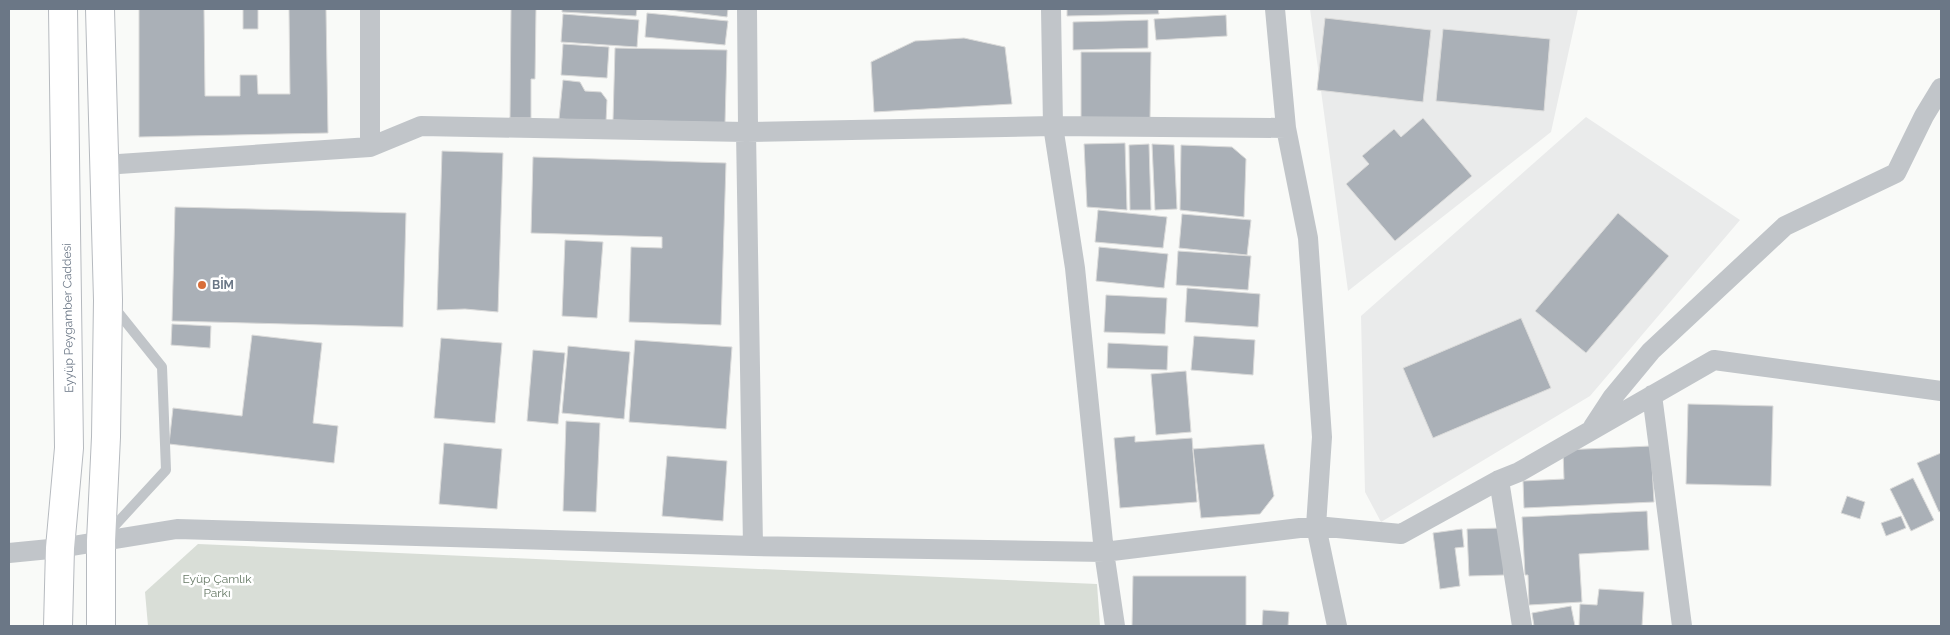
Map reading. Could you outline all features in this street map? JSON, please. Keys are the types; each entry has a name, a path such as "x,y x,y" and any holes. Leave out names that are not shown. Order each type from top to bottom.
{"main road":[{"name":"Eyyüp Peygamber Caddesi","path":"58,626 60,548 69,448 63,9"},
{"path":"100,9 108,300 106,437 101,540 101,626"}],"street":[{"path":"370,9 370,147"},
{"path":"747,9 748,127 746,132 753,546"},
{"path":"1051,9 1053,126 1075,268 1104,552 1114,626"},
{"path":"1275,9 1286,128 1309,247 1322,438 1316,526 1337,626"},
{"path":"1591,430 1612,398 1651,350 1785,226 1896,173 1924,116 1941,88"},
{"path":"104,165 370,147 421,126 746,132 1053,126 1286,128"},
{"path":"9,553 60,548 176,529 753,546 1104,552 1316,526 1401,534 1499,480 1519,472 1714,360 1941,391"},
{"path":"1652,395 1682,626"},
{"path":"1499,480 1522,626"}],"lane":[{"path":"101,540 166,470 162,367 108,300"}],"shaded area":[{"path":"1310,9 1578,9 1551,132 1348,291"},
{"path":"1586,117 1740,220 1590,396 1381,522 1365,492 1361,316"}],"green space":[{"name":"Eyüp Çamlık Parkı","path":"198,544 1097,584 1100,626 148,626 145,592"}],"building":[{"path":"139,9 204,9 205,96 240,96 240,75 257,75 258,94 290,94 289,9 326,9 328,133 139,137"},
{"path":"243,9 258,9 258,29 243,29"},
{"path":"511,9 536,9 535,79 531,79 531,118 510,118"},
{"path":"562,9 637,9 636,16 562,12"},
{"path":"661,9 728,9 727,17"},
{"path":"1067,9 1158,9 1159,14 1067,16"},
{"path":"647,13 728,21 725,45 645,37"},
{"path":"563,14 639,20 637,47 561,42"},
{"path":"1226,15 1227,36 1156,40 1154,19"},
{"path":"1325,18 1431,30 1423,102 1317,90"},
{"path":"1148,20 1148,48 1073,50 1073,22"},
{"path":"1443,29 1550,39 1544,111 1436,101"},
{"path":"964,38 1005,47 1012,104 874,112 871,62 915,41"},
{"path":"563,44 609,47 607,78 561,75"},
{"path":"615,48 727,50 725,123 613,120"},
{"path":"1081,52 1151,52 1150,119 1081,118"},
{"path":"563,80 580,82 585,91 601,92 607,100 606,122 559,119"},
{"path":"1423,118 1472,176 1395,241 1346,184 1369,164 1362,156 1394,129 1401,137"},
{"path":"1125,143 1127,210 1087,207 1084,144"},
{"path":"1149,144 1151,210 1130,210 1129,145"},
{"path":"1152,144 1174,145 1177,209 1155,210"},
{"path":"1181,145 1232,147 1246,159 1244,217 1180,210"},
{"path":"442,151 503,153 498,312 465,309 437,310"},
{"path":"533,157 726,163 721,325 629,322 631,247 662,248 662,237 531,233"},
{"path":"175,207 406,213 403,327 172,321"},
{"path":"1098,210 1167,217 1163,248 1095,242"},
{"path":"1618,213 1669,256 1586,353 1535,311"},
{"path":"1182,214 1251,220 1247,255 1179,248"},
{"path":"565,240 603,242 597,318 562,316"},
{"path":"1099,247 1168,254 1164,288 1096,281"},
{"path":"1178,251 1251,256 1248,290 1176,285"},
{"path":"1187,288 1260,294 1258,327 1185,322"},
{"path":"1106,295 1167,298 1165,334 1104,332"},
{"path":"1521,318 1551,388 1433,438 1403,368"},
{"path":"172,324 211,326 210,348 171,345"},
{"path":"252,335 322,343 313,423 338,426 334,463 169,444 173,408 242,416"},
{"path":"1194,336 1255,340 1253,375 1191,370"},
{"path":"441,338 502,343 495,423 434,418"},
{"path":"635,340 732,347 726,429 629,422"},
{"path":"1108,343 1168,346 1167,370 1107,368"},
{"path":"568,346 630,352 624,419 562,413"},
{"path":"533,350 565,353 558,424 527,421"},
{"path":"1186,371 1191,432 1156,435 1151,374"},
{"path":"1688,404 1773,406 1771,486 1686,484"},
{"path":"566,421 600,423 596,512 563,511"},
{"path":"1135,436 1135,442 1192,438 1197,502 1120,508 1114,438"},
{"path":"444,443 502,449 497,509 439,504"},
{"path":"1264,444 1274,496 1260,514 1201,518 1193,449"},
{"path":"1651,446 1654,502 1524,508 1523,481 1564,479 1563,450"},
{"path":"1941,453 1941,511 1939,512 1917,463"},
{"path":"667,456 727,461 723,521 662,516"},
{"path":"1913,478 1934,520 1911,531 1890,489"},
{"path":"1847,496 1865,502 1860,519 1841,513"},
{"path":"1647,511 1649,550 1579,554 1582,602 1529,605 1528,575 1525,575 1522,517"},
{"path":"1901,516 1906,528 1886,536 1881,523"},
{"path":"1502,528 1504,575 1469,576 1467,529"},
{"path":"1462,529 1464,547 1455,548 1460,586 1440,589 1433,533"},
{"path":"1133,576 1246,576 1246,626 1132,626"},
{"path":"1599,589 1644,592 1642,626 1579,626 1580,604 1597,605"},
{"path":"1571,606 1575,626 1534,626 1532,613"},
{"path":"1263,610 1289,612 1288,626 1262,626"}],"place":[{"name":"BİM","path":"202,285"}]}
